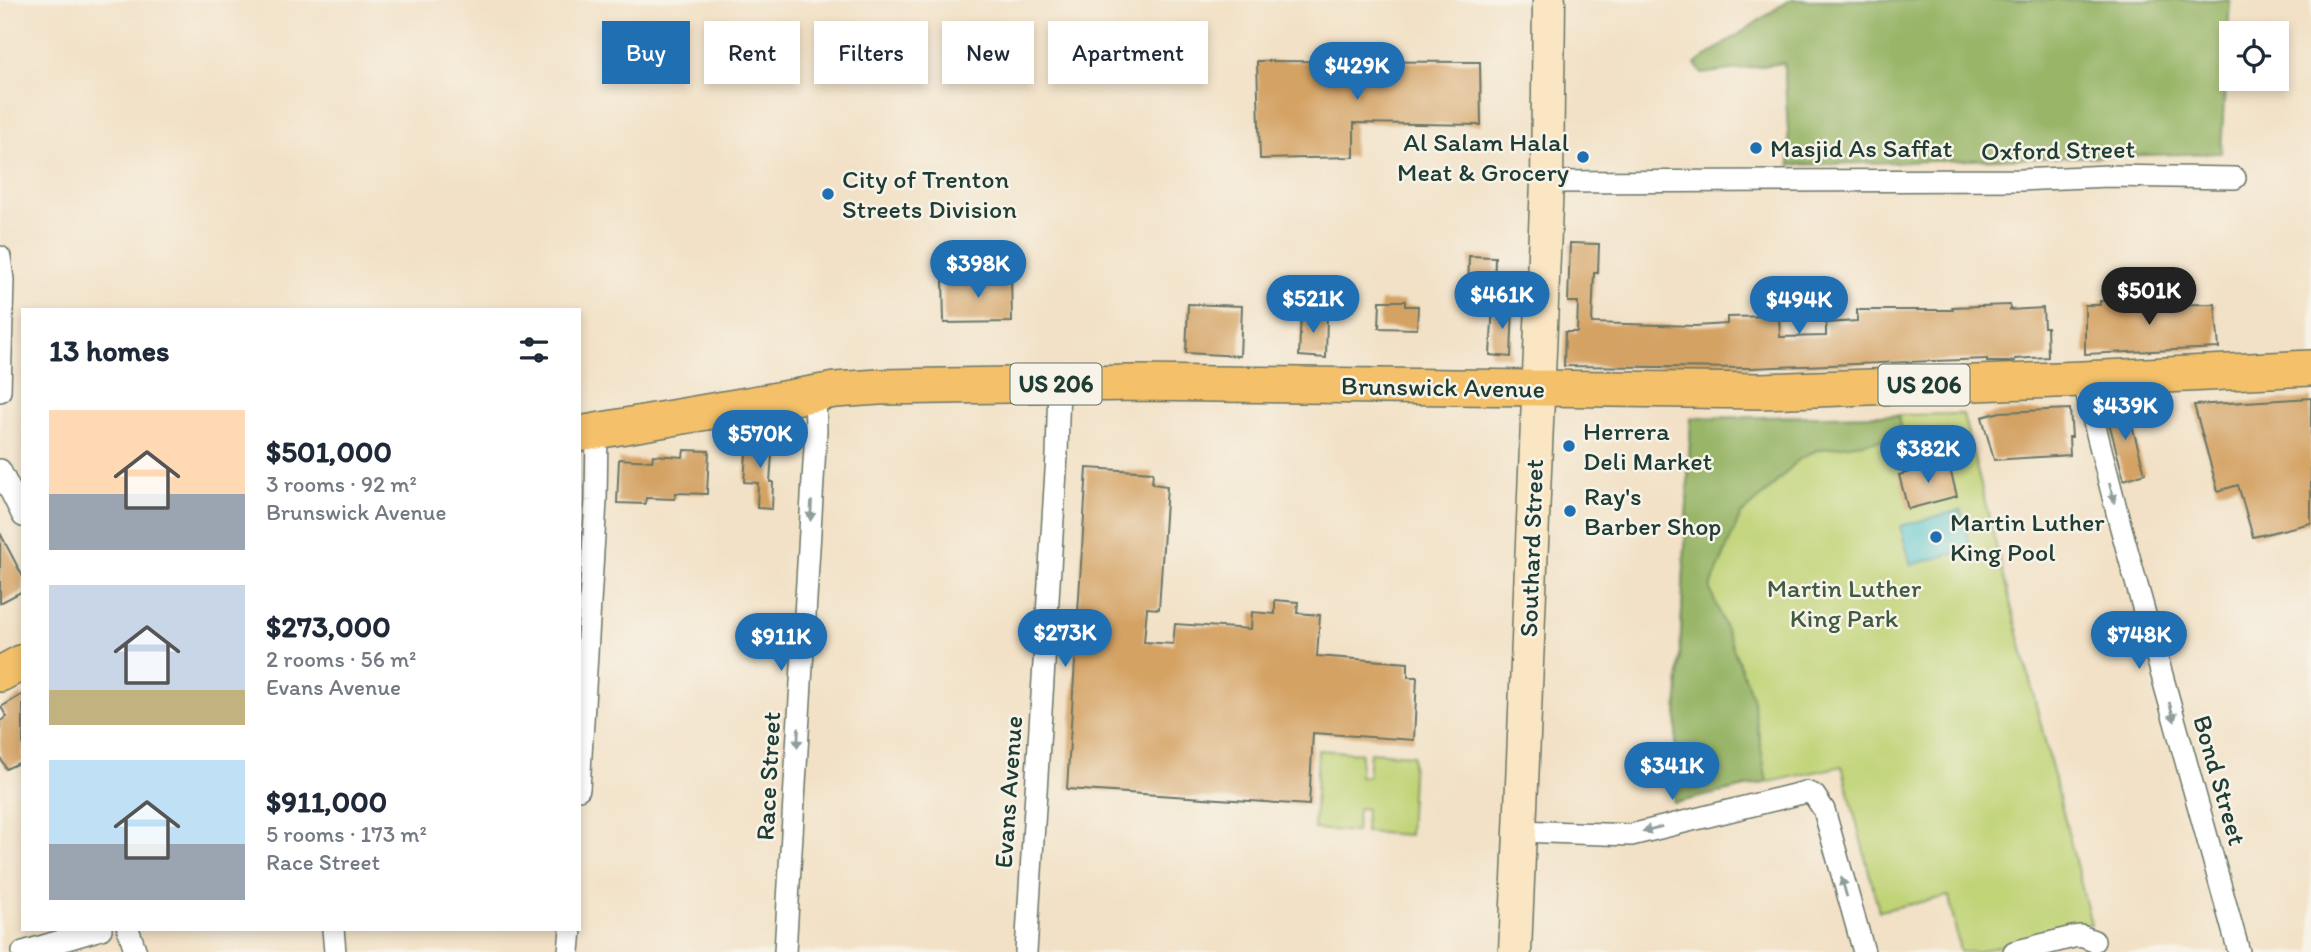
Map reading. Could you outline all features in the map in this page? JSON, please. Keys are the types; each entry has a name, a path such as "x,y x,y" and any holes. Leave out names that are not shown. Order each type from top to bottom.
{"main road":[{"name":"Southard Street","path":"1515,952 1547,182 1549,0"},
{"name":"Brunswick Avenue","path":"588,432 815,394 879,387 1189,383 1762,391 2311,368"},
{"path":"0,674 21,663"}],"street":[{"name":"Oxford Street","path":"1547,182 2021,180 2108,176 2235,178"},
{"path":"0,257 3,280 0,391"},
{"name":"Bond Street","path":"2082,379 2239,952"},
{"name":"Evans Avenue","path":"1026,952 1057,455 1059,384"},
{"name":"Race Street","path":"785,952 816,430 815,394"},
{"path":"581,757 597,501 588,432"},
{"path":"0,470 21,512"},
{"path":"1519,831 1631,835 1806,792 1814,795 1825,810 1864,952"},
{"path":"23,952 94,931"},
{"path":"129,931 135,952"},
{"path":"333,931 335,952"},
{"path":"569,952 571,931"},
{"path":"2014,952 2073,937 2081,936 2094,941"}],"green space":[{"path":"1789,0 2230,0 2229,21 2219,21 2219,91 2225,91 2221,153 1790,165 1784,63 1702,74 1695,64"},
{"name":"Martin Luther King Park","path":"1963,414 2091,924 1976,952 1960,952 1949,896 1879,911 1842,766 1673,803 1691,418"},
{"path":"1898,415 1902,437 1817,450 1798,460 1740,516 1710,589 1752,696 1767,782 1673,803 1691,418"},
{"path":"1318,750 1361,753 1360,776 1368,777 1370,752 1413,755 1409,835 1365,832 1366,809 1358,808 1356,832 1314,829"}],"water":[{"name":"Martin Luther King Pool","path":"1961,510 1971,549 1911,565 1900,526"}],"building":[{"path":"1257,61 1480,62 1481,125 1354,123 1354,157 1260,159"},
{"path":"1570,243 1599,244 1598,273 1594,273 1592,323 1695,326 1727,324 1727,317 1779,316 1780,337 1826,336 1826,323 1857,321 1857,310 1953,310 1952,307 2010,305 2010,310 2043,308 2048,357 2015,359 2009,362 1987,362 1987,359 1751,368 1564,366 1565,332 1577,332 1578,302 1568,302"},
{"path":"1469,256 1495,257 1494,298 1468,297"},
{"path":"1011,276 1012,322 944,323 943,278"},
{"path":"2129,300 2130,305 2215,304 2219,348 2085,354 2085,305 2100,305 2100,301"},
{"path":"1380,301 1405,301 1405,306 1418,306 1417,329 1379,328"},
{"path":"1188,304 1242,306 1240,356 1186,353"},
{"path":"1493,305 1513,306 1511,357 1490,355"},
{"path":"1301,313 1327,314 1326,358 1299,356"},
{"path":"2311,398 2311,523 2253,537 2238,485 2218,491 2194,405"},
{"path":"2105,407 2127,407 2145,473 2124,480"},
{"path":"2070,409 2070,455 1994,460 1982,417 2000,412"},
{"path":"747,439 773,441 770,482 773,482 772,509 757,508 758,483 744,482"},
{"path":"684,450 709,451 707,494 676,493 675,499 646,498 645,504 617,503 619,459 652,461 653,455 683,457"},
{"path":"1948,461 1957,496 1908,509 1899,475"},
{"path":"1087,468 1153,472 1152,484 1167,486 1159,609 1147,608 1144,642 1173,644 1175,624 1251,629 1252,612 1275,614 1275,600 1298,602 1297,613 1320,615 1317,656 1408,663 1408,677 1417,677 1414,740 1313,733 1309,805 1067,789"},
{"path":"0,533 21,573 21,592 0,603"},
{"path":"21,695 21,762 6,769 0,757 0,721 7,717 1,707"}],"place":[{"name":"Masjid As Saffat","path":"1756,148"},
{"name":"Al Salam Halal Meat & Grocery","path":"1583,157"},
{"name":"City of Trenton Streets Division","path":"828,194"},
{"name":"Herrera Deli Market","path":"1569,446"},
{"name":"Ray's Barber Shop","path":"1570,511"},
{"name":"Martin Luther King Pool","path":"1936,537"}]}
